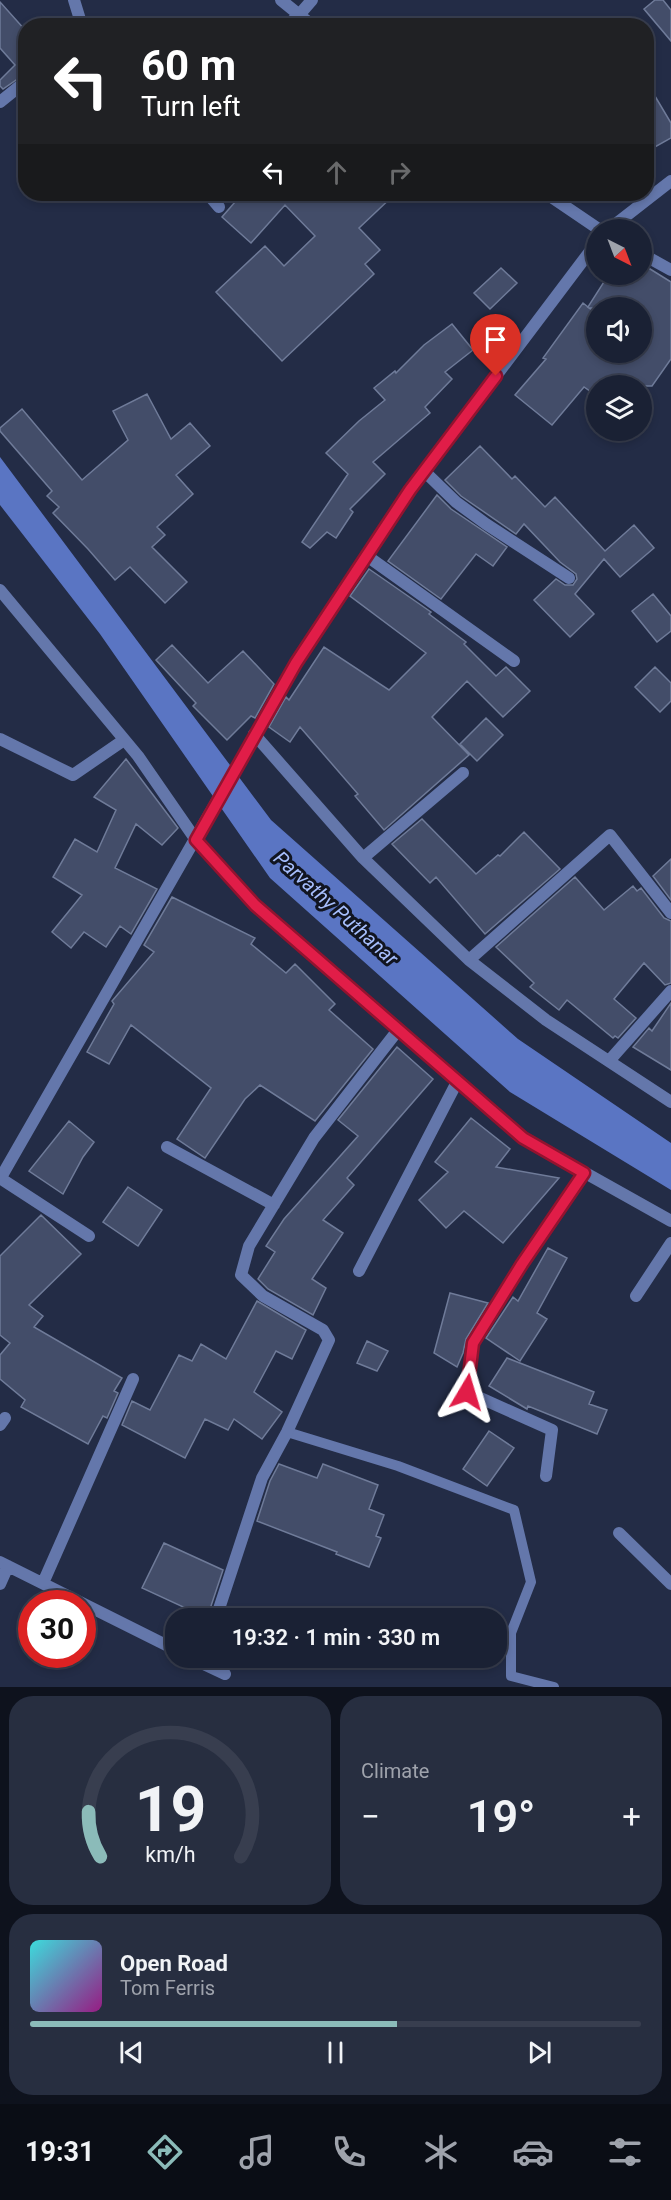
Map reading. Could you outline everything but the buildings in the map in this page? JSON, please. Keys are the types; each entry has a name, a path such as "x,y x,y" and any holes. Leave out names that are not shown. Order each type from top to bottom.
{"street":[{"path":"74,0 80,18"},
{"path":"281,0 303,18"},
{"path":"295,18 312,0"},
{"path":"0,102 18,87"},
{"path":"654,194 671,181"},
{"path":"214,201 219,207"},
{"path":"557,201 586,220"},
{"path":"622,219 645,201"},
{"path":"89,1236 0,1178 296,663 424,471 586,257"},
{"path":"652,260 671,270"},
{"path":"424,471 456,502 569,578"},
{"path":"367,555 514,661"},
{"path":"0,590 138,756 196,840 255,905 523,1138 671,1221"},
{"path":"254,734 363,858 469,960 546,1020 671,1102"},
{"path":"0,739 73,775 124,740"},
{"path":"363,858 462,773"},
{"path":"469,960 610,836 671,913"},
{"path":"609,1061 671,991"},
{"path":"219,1608 262,1478 287,1432 329,1340 323,1330 263,1296 242,1275 249,1246 314,1138 398,1030"},
{"path":"359,1271 458,1082"},
{"path":"167,1147 274,1204"},
{"path":"546,1476 552,1430 467,1392 473,1343 522,1264 584,1173"},
{"path":"636,1296 671,1243"},
{"path":"43,1583 133,1379"},
{"path":"619,1533 671,1584"},
{"path":"0,1584 4,1564 165,1644"},
{"path":"215,1668 225,1674"}],"lane":[{"path":"287,1432 398,1466 514,1510 531,1582 511,1633 511,1676 554,1687"}],"water":[{"name":"Parvathy Puthanar","path":"0,457 271,820 518,1039 671,1143 671,1190 510,1092 270,878 100,634 0,505"}],"route":[{"path":"467,1392 473,1343 522,1264 584,1173 523,1138 255,905 196,840 296,663 410,490 496,376"}]}
